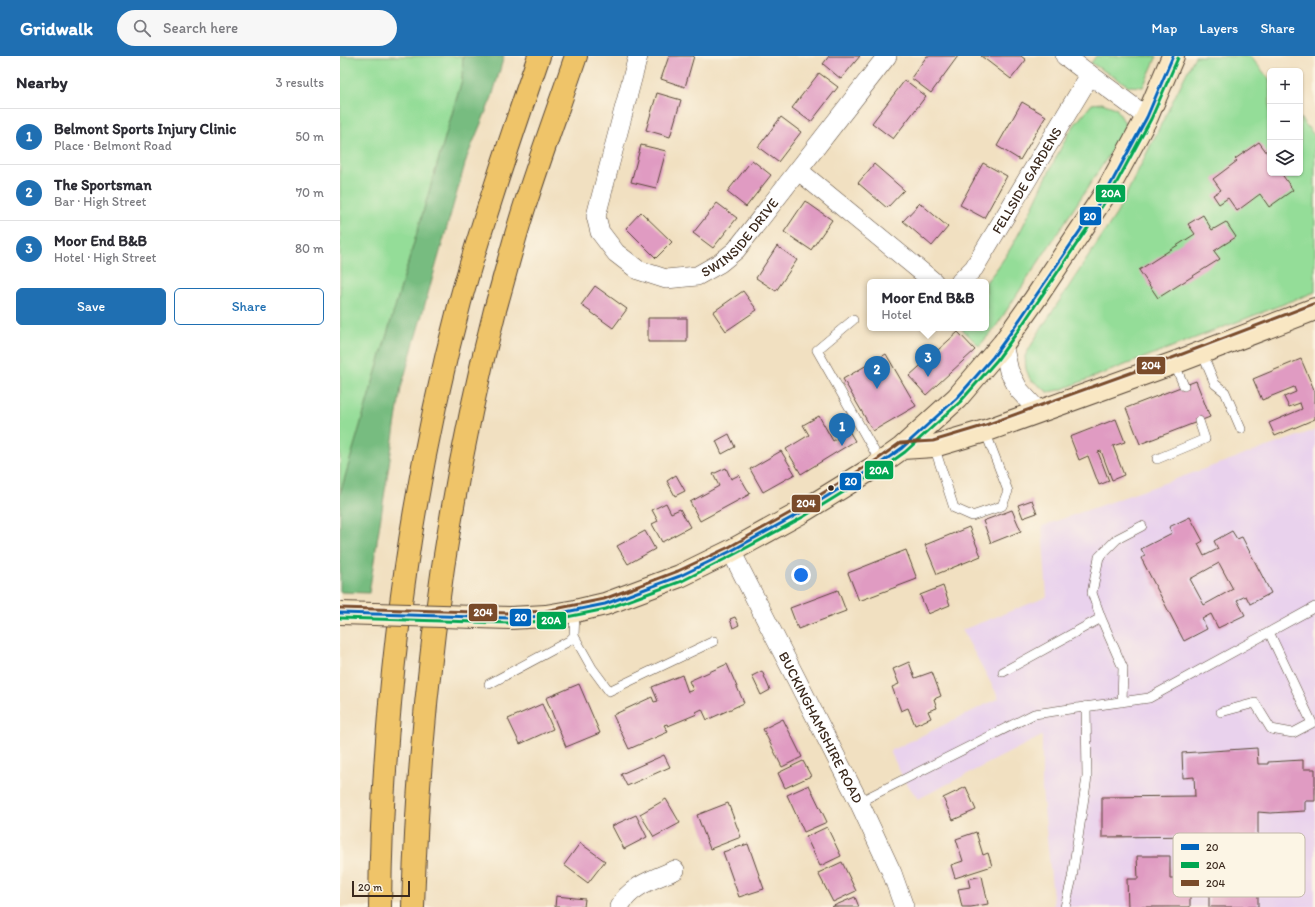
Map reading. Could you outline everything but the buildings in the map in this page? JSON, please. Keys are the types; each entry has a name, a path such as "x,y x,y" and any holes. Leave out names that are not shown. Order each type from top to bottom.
{"highway":[{"path":"380,907 381,841 387,732 398,623 414,515 435,408 460,302 490,197 539,56"},
{"path":"413,907 415,843 422,736 434,628 450,522 470,416 495,311 524,207 576,56"}],"street":[{"name":"SWINSIDE DRIVE","path":"638,56 596,216 600,232 616,253 638,270 666,279 697,276 720,263 736,250 888,56"},
{"path":"1065,56 1147,116"},
{"path":"340,613 510,618 546,616 605,604 680,576 731,551 800,513 881,463 902,448 957,398 1003,344 1107,191 1147,116 1173,56"},
{"name":"FELLSIDE GARDENS","path":"963,279 974,268 1090,75"},
{"path":"799,171 930,279"},
{"path":"902,448 934,446 985,431 1174,364 1315,309"},
{"path":"1003,344 1009,371 1019,390 1039,412"},
{"name":"BUCKINGHAMSHIRE ROAD","path":"731,551 859,802 892,873 904,907"},
{"path":"619,907 622,901 636,888 675,870"}],"lane":[{"path":"853,320 817,350 881,463"},
{"path":"1202,353 1215,384 1224,392 1241,429"},
{"path":"1174,364 1184,386"},
{"path":"1157,459 1205,439 1199,421"},
{"path":"934,446 954,508 972,516 1002,506 1008,491 985,431"},
{"path":"1122,702 1123,668 1101,618 1092,593 1099,557 1117,539 1142,526"},
{"path":"859,802 1034,714 1149,698 1315,607"},
{"path":"575,611 574,636 592,668 609,691 714,641"},
{"path":"1003,672 1101,618"},
{"path":"1221,712 1256,703 1271,729 1293,733 1312,723 1268,632"},
{"path":"489,684 569,641 574,636"},
{"path":"1065,907 1072,878 1087,777 1086,706"}],"shaded area":[{"path":"1315,430 1315,907 1054,907 1042,789 1042,736 918,799 904,780 890,751 999,698 962,630 1047,597 1042,526"}],"green space":[{"path":"340,56 463,56 462,80 340,494"},
{"path":"463,56 504,56 492,97 467,157 401,388 369,593 340,592 340,494 462,80"},
{"path":"1096,56 1157,56 1143,87 1129,86 1091,63"},
{"path":"1195,56 1250,56 1267,76 1267,176 1303,176 1303,122 1315,136 1315,292 1060,390 1048,392 1030,379 1026,369 1025,356 1039,332 1117,213"},
{"path":"1102,103 1116,108 1126,125 1115,146 995,328 979,346 964,331 989,331 988,279 999,266 1021,230 1070,131 1092,104"}],"transit line":[{"name":"20","path":"340,613 510,618 546,616 605,604 680,576 731,551 800,513 881,463 902,448 957,398 993,357 1014,328 1107,191 1147,117 1173,56"},
{"name":"20A","path":"340,618 510,623 547,621 606,609 682,581 733,555 803,517 884,467 905,452 960,402 997,360 1018,331 1111,193 1151,119 1178,58"},
{"name":"204","path":"340,608 510,613 545,611 604,599 678,571 729,547 797,509 878,459 900,443 933,441 983,426 1172,358 1313,304"}],"place":[{"name":"Moor End B&B","path":"928,377"},
{"name":"The Sportsman","path":"877,389"},
{"name":"Belmont Sports Injury Clinic","path":"842,446"}]}
